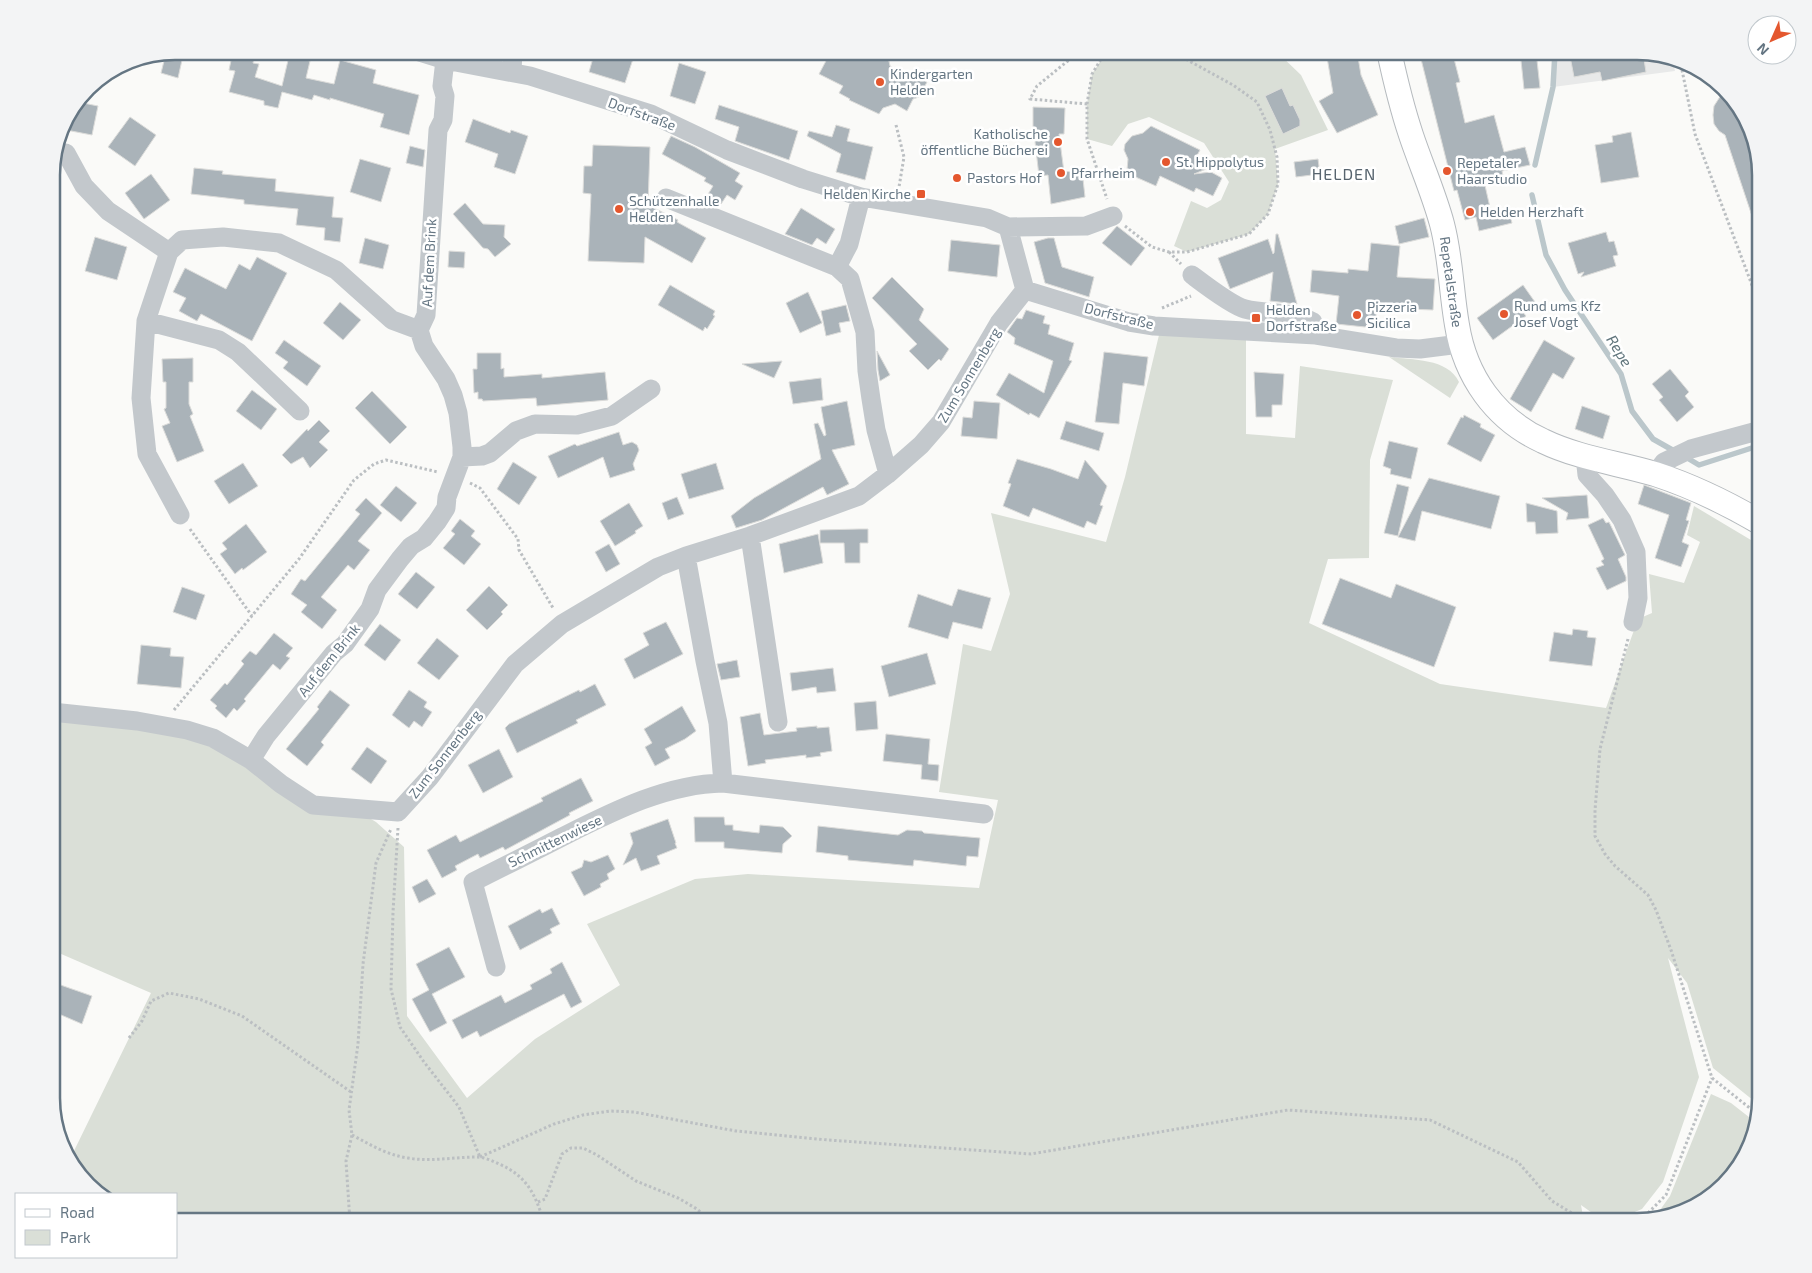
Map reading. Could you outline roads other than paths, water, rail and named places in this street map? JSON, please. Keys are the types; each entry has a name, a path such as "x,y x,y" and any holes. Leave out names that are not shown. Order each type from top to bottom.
{"main road":[{"name":"Repetalstraße","path":"1391,60 1410,133 1436,203 1446,237 1460,344 1474,380 1485,395 1508,419 1541,441 1585,456 1659,468 1752,518"}],"street":[{"name":"Auf dem Brink","path":"251,760 266,736 334,653 345,644 370,609 377,590 400,559 411,546 424,538 437,522 446,508 447,497 462,456 458,414 453,395 446,379 424,346 419,330 426,315 438,130 443,120 445,96 442,86 445,60"},
{"name":"Dorfstraße","path":"522,60 652,114 727,150 803,179 861,197 987,218 1008,227"},
{"path":"66,152 84,186 108,211 169,252"},
{"path":"837,267 849,244 861,197"},
{"path":"666,198 837,267 850,279 865,332 867,371 872,407 888,474"},
{"path":"1025,290 1008,227 1086,226 1113,216"},
{"path":"180,515 147,454 141,398 146,321 169,252 182,240 223,237 279,243 336,270 392,320 419,330"},
{"path":"1192,275 1243,309 1304,317 1313,322 1316,335"},
{"name":"Dorfstraße","path":"1025,290 1130,322 1154,326 1316,335 1396,348 1420,349 1460,344"},
{"name":"Zum Sonnenberg","path":"251,760 281,784 313,805 398,812 430,778 515,664 562,624 658,567 859,496 888,474 921,445 941,422 999,323 1025,290"},
{"path":"146,321 219,340 238,352 300,411"},
{"path":"462,456 482,456 490,453 516,431 535,424 577,426 612,416 651,389"},
{"path":"1659,468 1691,449 1752,432"},
{"path":"1585,456 1588,475 1622,520 1636,552 1638,598 1633,622"},
{"path":"750,536 778,722"},
{"path":"686,556 718,723 723,783"},
{"path":"60,713 136,720 187,730 213,738 251,760"},
{"name":"Schmittenwiese","path":"496,967 474,882 598,820 672,791 700,784 723,783 984,814"}],"waterway":[{"name":"Repe","path":"1535,165 1553,87 1555,60"},
{"name":"Repe","path":"1532,195 1546,255 1565,290 1621,374 1632,411 1653,439 1676,452"},
{"name":"Repe","path":"1684,456 1699,465 1752,448"}],"place":[{"name":"Kindergarten Helden","path":"880,82"},
{"name":"Katholische öffentliche Bücherei","path":"1058,142"},
{"name":"St. Hippolytus","path":"1166,162"},
{"name":"Repetaler Haarstudio","path":"1447,171"},
{"name":"Pfarrheim","path":"1061,173"},
{"name":"Pastors Hof","path":"957,178"},
{"name":"Helden Kirche","path":"921,194"},
{"name":"Schützenhalle Helden","path":"619,209"},
{"name":"Helden Herzhaft","path":"1470,212"},
{"name":"Rund ums Kfz Josef Vogt","path":"1504,314"},
{"name":"Pizzeria Sicilica","path":"1357,315"},
{"name":"Helden Dorfstraße","path":"1256,318"}],"district":[{"name":"HELDEN","path":"1344,174"}]}
